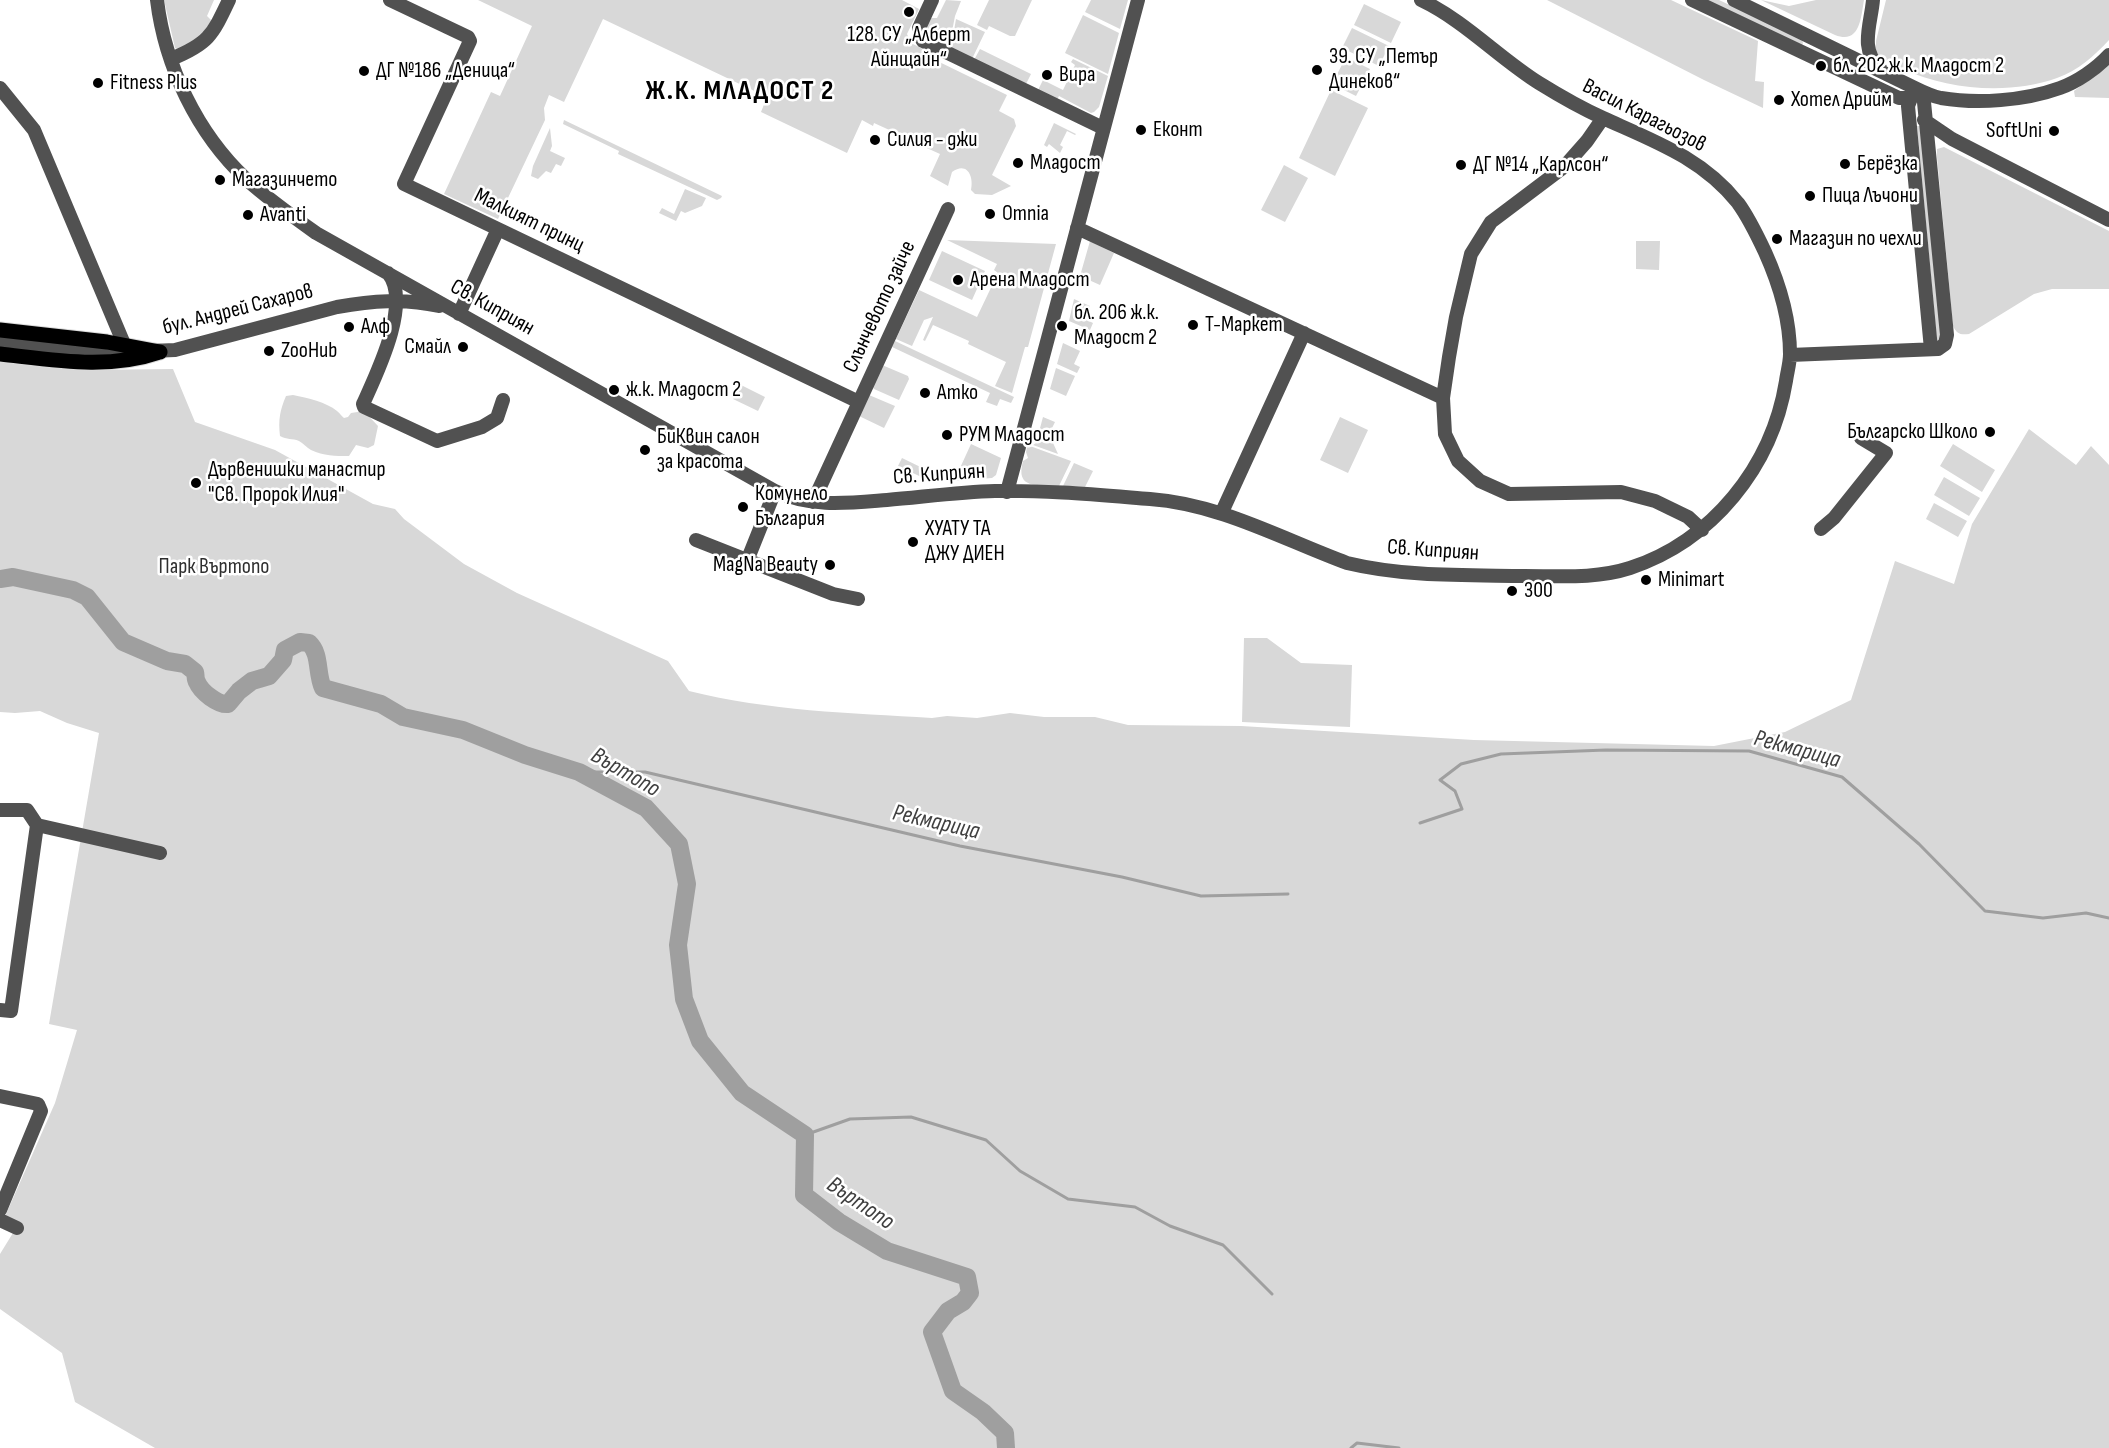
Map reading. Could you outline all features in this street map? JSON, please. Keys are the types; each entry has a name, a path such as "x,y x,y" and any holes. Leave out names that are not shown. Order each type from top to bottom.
{"main road":[{"path":"0,330 124,344 160,352"},
{"path":"0,354 82,362 108,362 141,358 160,352"}],"street":[{"name":"Св. Киприян","path":"157,0 164,38 171,59 204,128 223,154 246,178 282,209 316,233 775,491 792,498 813,502 859,502 1007,492 1151,499 1187,503 1222,512 1347,563 1367,567 1427,574 1568,576 1609,573 1649,561 1667,552 1702,530 1733,499 1766,446 1779,414 1790,355"},
{"path":"171,59 206,41 218,23 228,0"},
{"name":"Малкият принц","path":"390,0 470,40 404,184 860,402"},
{"path":"932,0 919,28 918,35 923,41 1103,128"},
{"path":"1007,492 1137,0"},
{"name":"Васил Карагьозов","path":"1421,0 1444,12 1536,81 1603,118 1671,148 1713,177 1739,204 1753,227 1775,274 1785,308 1790,355"},
{"path":"1692,0 1911,96 1987,100 2035,95 2060,88 2079,79 2109,55"},
{"path":"1734,0 1900,80 1927,122 1952,140 2109,220"},
{"path":"1874,0 1867,34 1868,47 1871,59 1884,72"},
{"path":"1834,47 1855,46 1867,34"},
{"path":"0,88 34,130 124,344"},
{"path":"1790,355 1931,350 1938,349 1945,344 1947,335 1927,122 1911,96"},
{"path":"1911,96 1910,129 1931,350"},
{"path":"1603,118 1587,141 1564,167 1491,222 1471,254 1456,317 1443,398 1445,434 1458,461 1480,480 1509,494 1621,492 1655,501 1688,517 1702,530"},
{"path":"1910,129 1915,121 1927,122"},
{"path":"1930,152 1937,141 1952,140"},
{"name":"Слънчевото зайче","path":"813,502 948,209"},
{"path":"1077,228 1443,398"},
{"path":"454,311 498,229"},
{"path":"368,261 382,276 392,301 395,318 380,366 363,404 364,407 437,441 482,427 498,418 503,400"},
{"path":"386,271 393,280 396,290 392,301"},
{"name":"бул. Андрей Сахаров","path":"0,343 103,353 160,352 189,348 337,307 392,301 429,304 454,311"},
{"path":"1222,512 1304,333"},
{"path":"1821,529 1834,518 1886,453 1861,438"},
{"path":"747,561 775,491"},
{"path":"696,540 833,594 858,599"},
{"path":"0,810 27,810 37,825 6,1011"},
{"path":"37,825 160,853"},
{"path":"0,1096 38,1104 41,1111 0,1210"},
{"path":"0,1220 16,1228"}],"green space":[{"path":"164,0 214,0 207,16 211,20 198,39 184,47 175,48"},
{"path":"478,0 902,0 919,9 907,34 911,43 923,49 925,55 1007,95 999,111 1014,119 1016,126 992,175 1011,186 992,195 975,194 971,190 970,175 962,168 952,172 948,186 930,176 940,154 907,139 905,142 895,137 896,133 862,120 847,153 761,112 767,97 603,19 564,102 549,95 544,108 545,120 498,219 444,194 491,92 500,96 532,26"},
{"path":"946,0 961,1 955,16 949,47 925,36 924,29 929,18 937,18"},
{"path":"989,0 1032,0 1015,36 989,26 987,30 977,25"},
{"path":"1091,0 1128,0 1120,29 1085,12"},
{"path":"1547,0 1671,0 1758,41 1755,81 1764,82 1763,108 1704,80"},
{"path":"1705,0 1719,0 1802,39 1803,43 1802,45"},
{"path":"1761,0 1789,6 1816,0 1864,0 1858,28 1850,36 1843,37"},
{"path":"1886,0 2109,0 2109,40 2086,62 2057,78 2019,87 1959,86 1939,82 1903,69 1888,62 1876,52 1876,41"},
{"path":"1364,4 1401,22 1391,43 1354,25"},
{"path":"1083,15 1119,33 1108,74 1065,53"},
{"path":"956,19 985,32 972,59 951,48"},
{"path":"1352,28 1389,46 1379,66 1342,48"},
{"path":"980,49 1031,74 1026,84 974,60"},
{"path":"1346,57 1370,69 1356,96 1332,84"},
{"path":"1073,59 1108,76 1099,107 1094,112 1091,113 1059,96 1057,100 1038,90 1043,80 1063,90 1075,65 1071,62"},
{"path":"2109,64 2109,98 2075,97 2074,91"},
{"path":"1331,90 1368,108 1335,176 1299,158"},
{"path":"564,120 722,196 717,200 618,154 619,151 563,124"},
{"path":"1054,123 1076,134 1067,131 1060,145 1063,147 1060,153 1049,144 1047,147 1044,145"},
{"path":"1917,126 1920,126 1942,338 1937,342"},
{"path":"550,128 552,146 550,151 565,158 561,166 556,164 551,173 546,171 538,179 531,176 533,166"},
{"path":"1944,147 2109,231 2109,289 2052,289 2034,294 1969,334 1957,332 1953,326 1937,157 1937,149"},
{"path":"1284,165 1308,178 1285,222 1261,210"},
{"path":"685,189 706,198 702,206 685,213 681,211 676,221 659,213 662,208 674,214"},
{"path":"947,240 1056,244 1028,347 1025,347 1012,393 995,386 1006,362 968,344 969,341 933,325 925,341 923,340 933,317 924,320 912,346 896,339 919,290 977,317 998,273 994,270 997,264"},
{"path":"1090,241 1114,253 1100,285 1080,276"},
{"path":"1636,241 1660,241 1659,270 1636,269"},
{"path":"942,251 985,271 972,300 929,280"},
{"path":"1074,299 1090,306 1085,319 1093,323 1090,330 1069,321"},
{"path":"895,341 1014,397 1011,403 1000,399 997,406 986,402 990,393 892,347"},
{"path":"1063,343 1080,351 1074,364 1080,367 1077,373 1057,364"},
{"name":"Парк Въртопо","path":"0,361 84,370 173,369 195,422 275,450 373,504 395,509 404,519 464,564 517,593 668,661 689,691 779,707 932,718 947,716 977,718 1010,713 1044,717 1095,717 1128,725 1241,726 1474,740 1714,746 1785,732 1851,700 1895,561 1954,584 1972,524 2029,429 2076,465 2091,446 2109,465 2109,1448 155,1448 75,1402 62,1353 0,1309 0,1254 16,1228 3,1221 55,1103 77,1030 49,1024 99,733 67,723 40,711 0,712"},
{"path":"882,365 908,376 909,379 899,400 872,386"},
{"path":"1056,368 1075,376 1066,396 1050,389"},
{"path":"739,384 765,397 758,411 733,399"},
{"path":"293,395 328,405 344,418 351,413 364,411 378,426 374,445 368,448 356,445 349,456 330,455 311,450 299,441 280,436 279,420 282,406 286,396"},
{"path":"869,395 895,406 884,428 859,416"},
{"path":"1043,417 1055,422 1049,434 1058,454 1033,445 1036,443"},
{"path":"1340,417 1368,430 1348,473 1320,460"},
{"path":"971,444 1001,458 996,475 992,478 954,481"},
{"path":"1953,444 1995,470 1982,492 1940,466"},
{"path":"1030,446 1071,461 1059,486 1030,484 1022,477 1023,461 1028,458 1026,452 1027,447"},
{"path":"902,458 947,481 932,482 898,466"},
{"path":"1074,463 1093,471 1085,487 1063,486"},
{"path":"1944,477 1980,498 1969,516 1934,495"},
{"path":"1934,503 1967,521 1958,537 1926,519"},
{"path":"1244,638 1267,638 1301,663 1352,665 1350,727 1242,722"}],"waterway":[{"name":"Въртопо","path":"0,579 13,577 73,590 87,597 123,642 167,661 185,664 195,672 196,681 202,690 224,704 228,704 252,681 269,676 283,660 285,650 300,642 309,643 317,658 323,688 381,704 403,717 463,730 525,755 579,772 646,808 679,844 687,884 678,945 684,999 700,1041 742,1093 805,1135 804,1195 839,1222 887,1251 967,1277 970,1293 963,1302 948,1311 932,1332 953,1391 983,1412 1005,1433 1006,1448"},
{"name":"Рекмарица","path":"1420,823 1462,809 1455,791 1440,780 1461,764 1501,754 1606,750 1749,751 1842,777 1919,844 1985,911 2043,918 2086,913 2109,918"},
{"name":"Рекмарица","path":"579,772 645,772 960,846 1122,877 1201,896 1288,894"},
{"path":"805,1135 850,1119 911,1117 986,1140 1020,1171 1068,1199 1135,1207 1170,1226 1223,1245 1272,1294"},
{"path":"1351,1448 1357,1443 1399,1448"}],"place":[{"name":"128. СУ „Алберт Айнщайн“","path":"909,12"},
{"name":"бл. 202 ж.к. Младост 2","path":"1821,66"},
{"name":"39. СУ „Петър Динеков“","path":"1317,70"},
{"name":"ДГ №186 „Деница“","path":"364,71"},
{"name":"Вира","path":"1047,75"},
{"name":"Fitness Plus","path":"98,83"},
{"name":"Хотел Дрийм","path":"1779,100"},
{"name":"Еконт","path":"1141,130"},
{"name":"SoftUni","path":"2054,131"},
{"name":"Силия - джи","path":"875,140"},
{"name":"Младост","path":"1018,163"},
{"name":"Берёзка","path":"1845,164"},
{"name":"ДГ №14 „Карлсон“","path":"1461,165"},
{"name":"Магазинчето","path":"220,180"},
{"name":"Пица Лъчони","path":"1810,196"},
{"name":"Omnia","path":"990,214"},
{"name":"Avanti","path":"248,215"},
{"name":"Магазин по чехли","path":"1777,239"},
{"name":"Арена Младост","path":"958,280"},
{"name":"Т-Маркет","path":"1193,325"},
{"name":"бл. 206 ж.к. Младост 2","path":"1062,326"},
{"name":"Алф","path":"349,327"},
{"name":"Смайл","path":"463,347"},
{"name":"ZooHub","path":"269,351"},
{"name":"ж.к. Младост 2","path":"614,390"},
{"name":"Атко","path":"925,393"},
{"name":"Българско Школо","path":"1990,432"},
{"name":"РУМ Младост","path":"947,435"},
{"name":"БиКвин салон за красота","path":"645,450"},
{"name":"Дървенишки манастир \"Св. Пророк Илия\"","path":"196,483"},
{"name":"Комунело България","path":"743,507"},
{"name":"ХУАТУ ТА ДЖУ ДИЕН","path":"913,542"},
{"name":"MagNa Beauty","path":"830,565"},
{"name":"Minimart","path":"1646,580"},
{"name":"300","path":"1512,591"}],"district":[{"name":"Ж.К. МЛАДОСТ 2","path":"740,92"}]}
